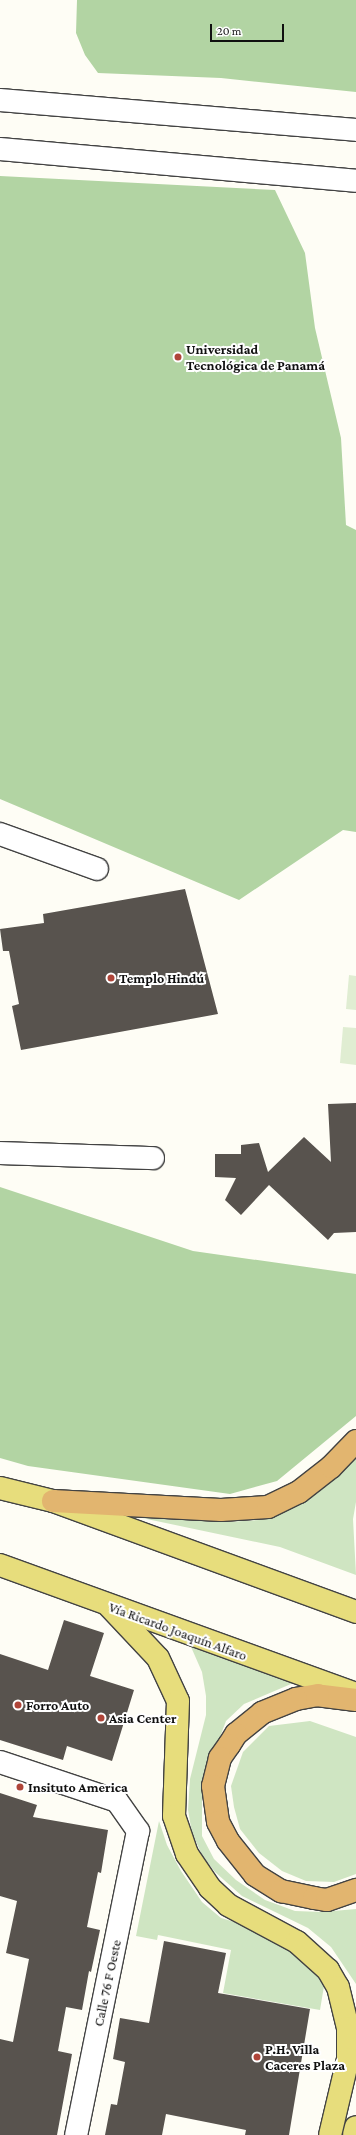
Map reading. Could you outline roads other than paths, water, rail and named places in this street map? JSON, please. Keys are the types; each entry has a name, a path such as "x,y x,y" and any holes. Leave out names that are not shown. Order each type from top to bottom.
{"highway":[{"path":"53,1501 221,1510 268,1507 299,1492 331,1467 356,1441"},
{"path":"356,1700 318,1696 276,1705 250,1722 236,1734 220,1758 213,1786 218,1822 228,1841 255,1875 281,1891 327,1900 356,1890"}],"main road":[{"path":"0,1488 53,1501 356,1612"},
{"name":"Vía Ricardo Joaquín Alfaro","path":"0,1565 109,1606 356,1694"},
{"path":"109,1606 158,1658 178,1701 174,1816 187,1854 210,1888 228,1905 297,1942 328,1970 344,2004 348,2028 348,2059"},
{"path":"330,2135 348,2059 356,2037"},
{"path":"354,2135 356,2127"}],"street":[{"path":"0,100 356,130"},
{"path":"0,149 356,181"},
{"path":"0,834 97,869"},
{"path":"0,1153 152,1158"},
{"name":"Calle 76 F Oeste","path":"0,1762 118,1801 138,1831 76,2135"}],"place":[{"name":"Universidad Tecnológica de Panamá","path":"178,357"},
{"name":"Templo Hindú","path":"111,978"},
{"name":"Forro Auto","path":"18,1705"},
{"name":"Asia Center","path":"101,1718"},
{"name":"Insituto America","path":"20,1787"},
{"name":"P.H. Villa Caceres Plaza","path":"257,2057"}]}
